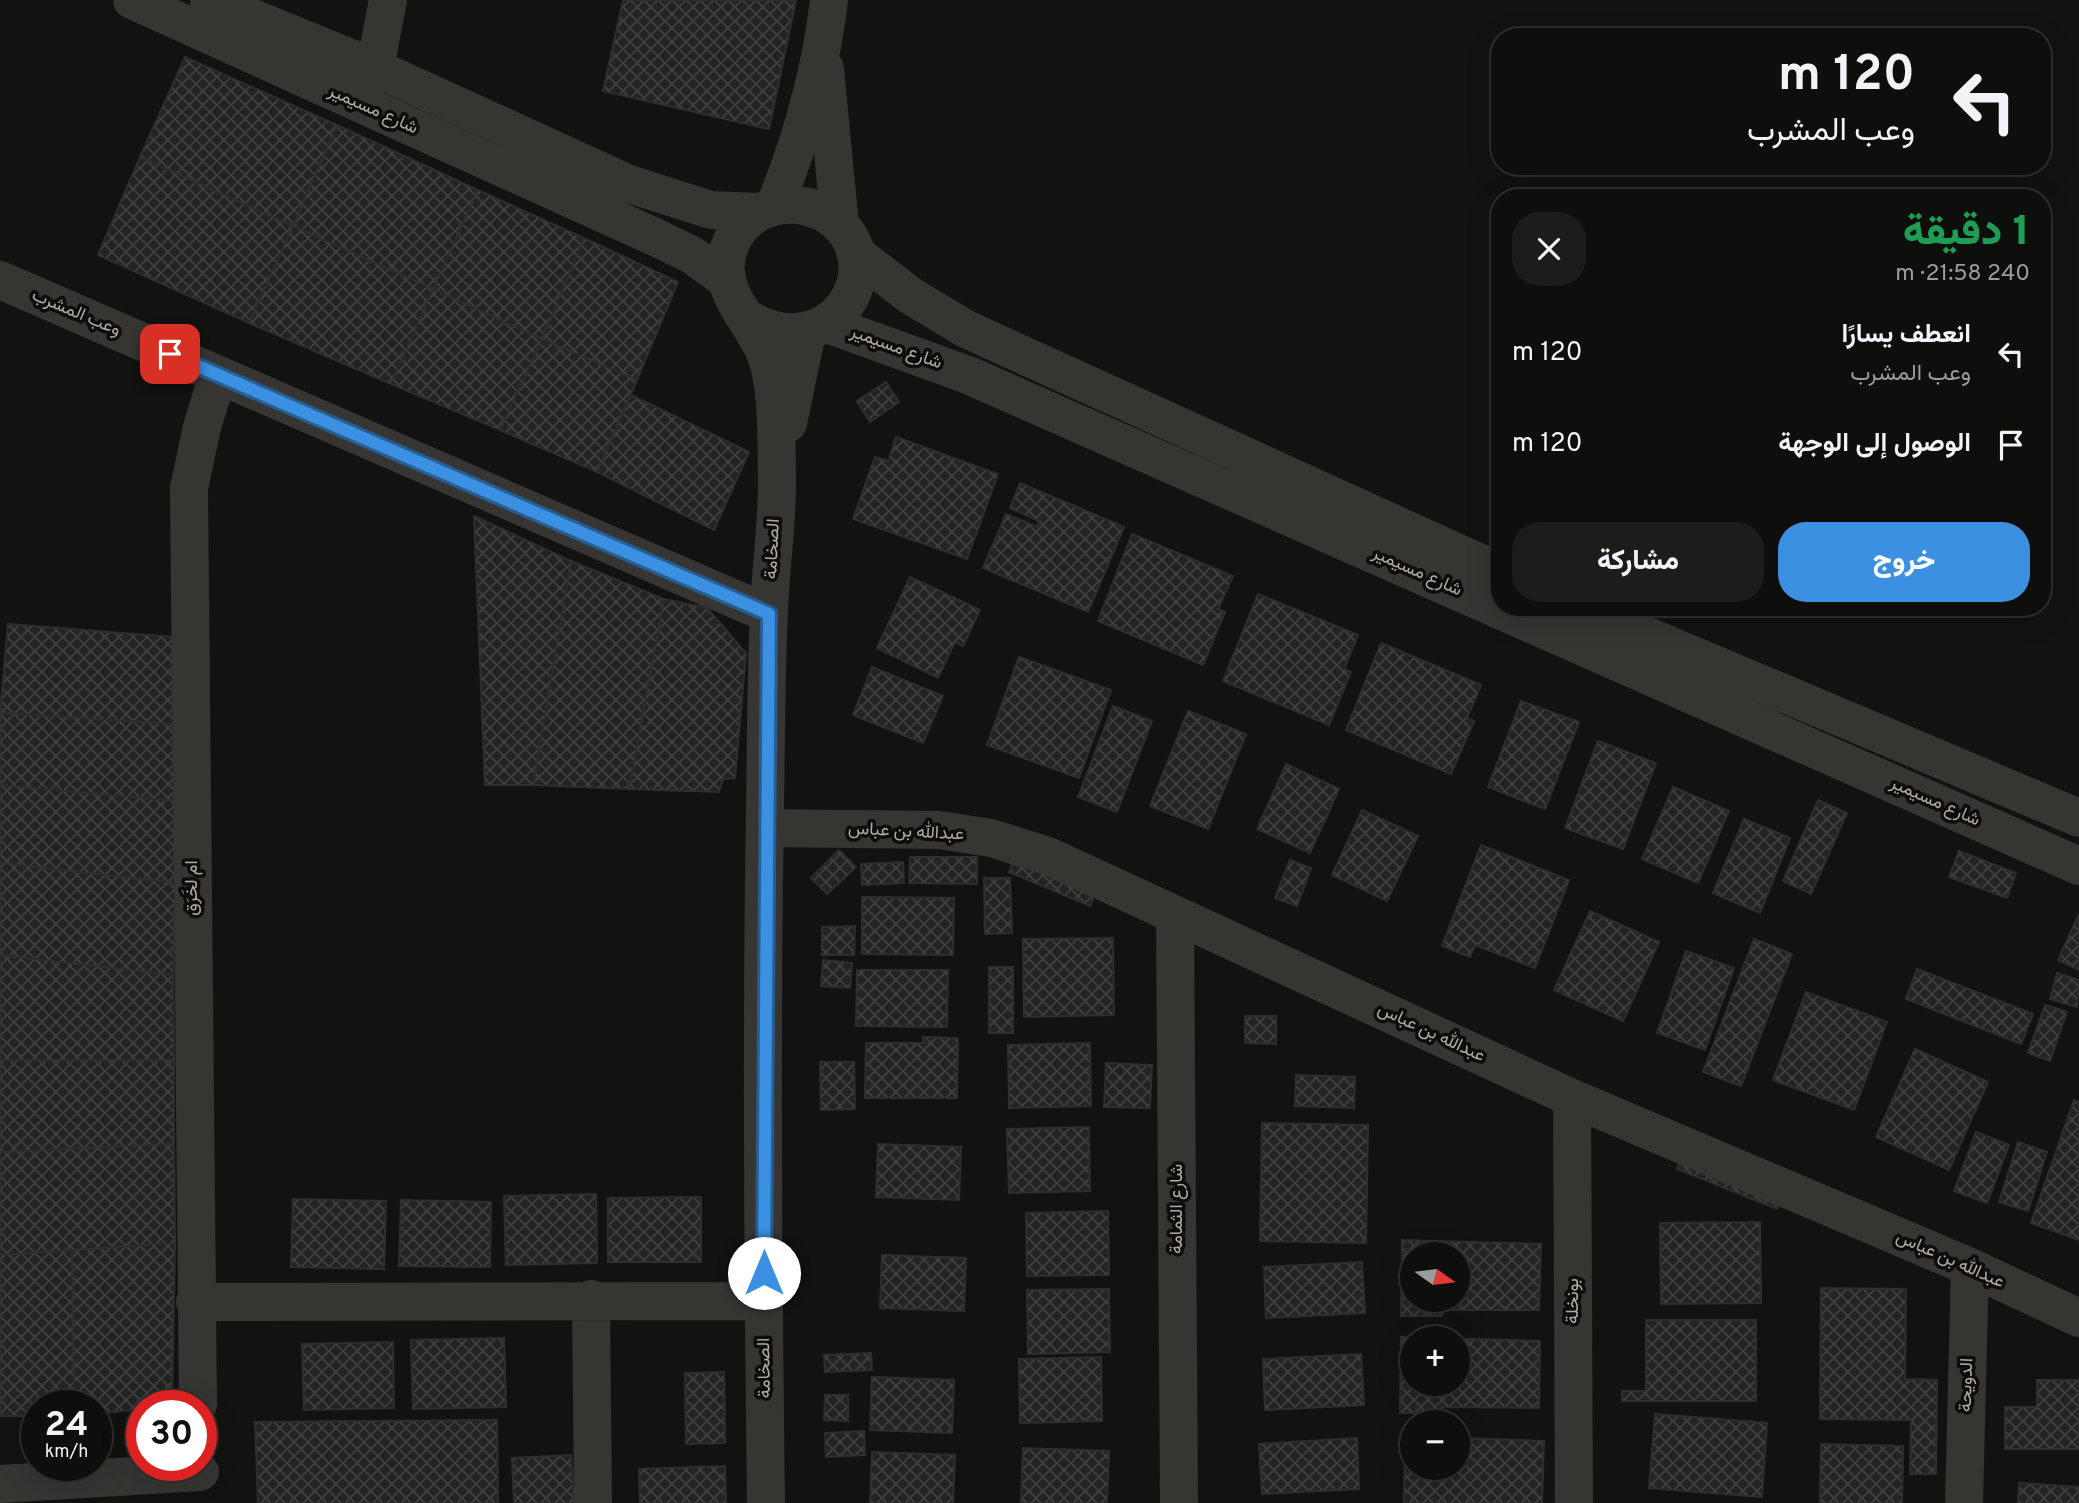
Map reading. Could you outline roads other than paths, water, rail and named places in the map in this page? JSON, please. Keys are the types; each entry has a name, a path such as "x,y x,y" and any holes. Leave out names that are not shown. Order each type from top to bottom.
{"street":[{"name":"شارع مسيمير","path":"132,0 692,255 725,279"},
{"path":"209,0 375,68 629,184 711,210 766,209 801,204 822,211 848,239"},
{"path":"358,103 375,68 388,0"},
{"path":"824,46 848,239 857,273 852,293 842,310 817,328 786,334 765,329 747,318 732,297 725,279 727,254 734,237 766,209 786,177 824,46 830,0"},
{"path":"575,201 589,165"},
{"name":"شارع مسيمير","path":"848,239 911,296 966,329 1491,568"},
{"name":"وعب المشرب","path":"0,280 769,614"},
{"name":"الصخامة","path":"747,318 766,354 772,373 777,477 769,614 765,828 766,1503"},
{"name":"شارع مسيمير","path":"817,328 968,375 1491,594"},
{"name":"الصخامة","path":"777,477 817,328"},
{"name":"ام لخَرَق","path":"198,1390 189,488 202,427 218,375"},
{"name":"شارع مسيمير","path":"1544,616 1843,761 2079,866"},
{"path":"1600,616 2079,818"},
{"path":"1843,761 1861,726"},
{"name":"عبدالله بن عباس","path":"765,828 926,830 991,838 1048,856 1572,1098 1970,1267 2079,1318"},
{"name":"شارع الثمامة","path":"1175,915 1179,1503"},
{"name":"بونخلة","path":"1572,1098 1574,1503"},
{"name":"الدويحة","path":"1964,1503 1970,1267"},
{"path":"591,1300 593,1503"},
{"path":"195,1302 764,1301"},
{"path":"0,1484 150,1481"}]}
